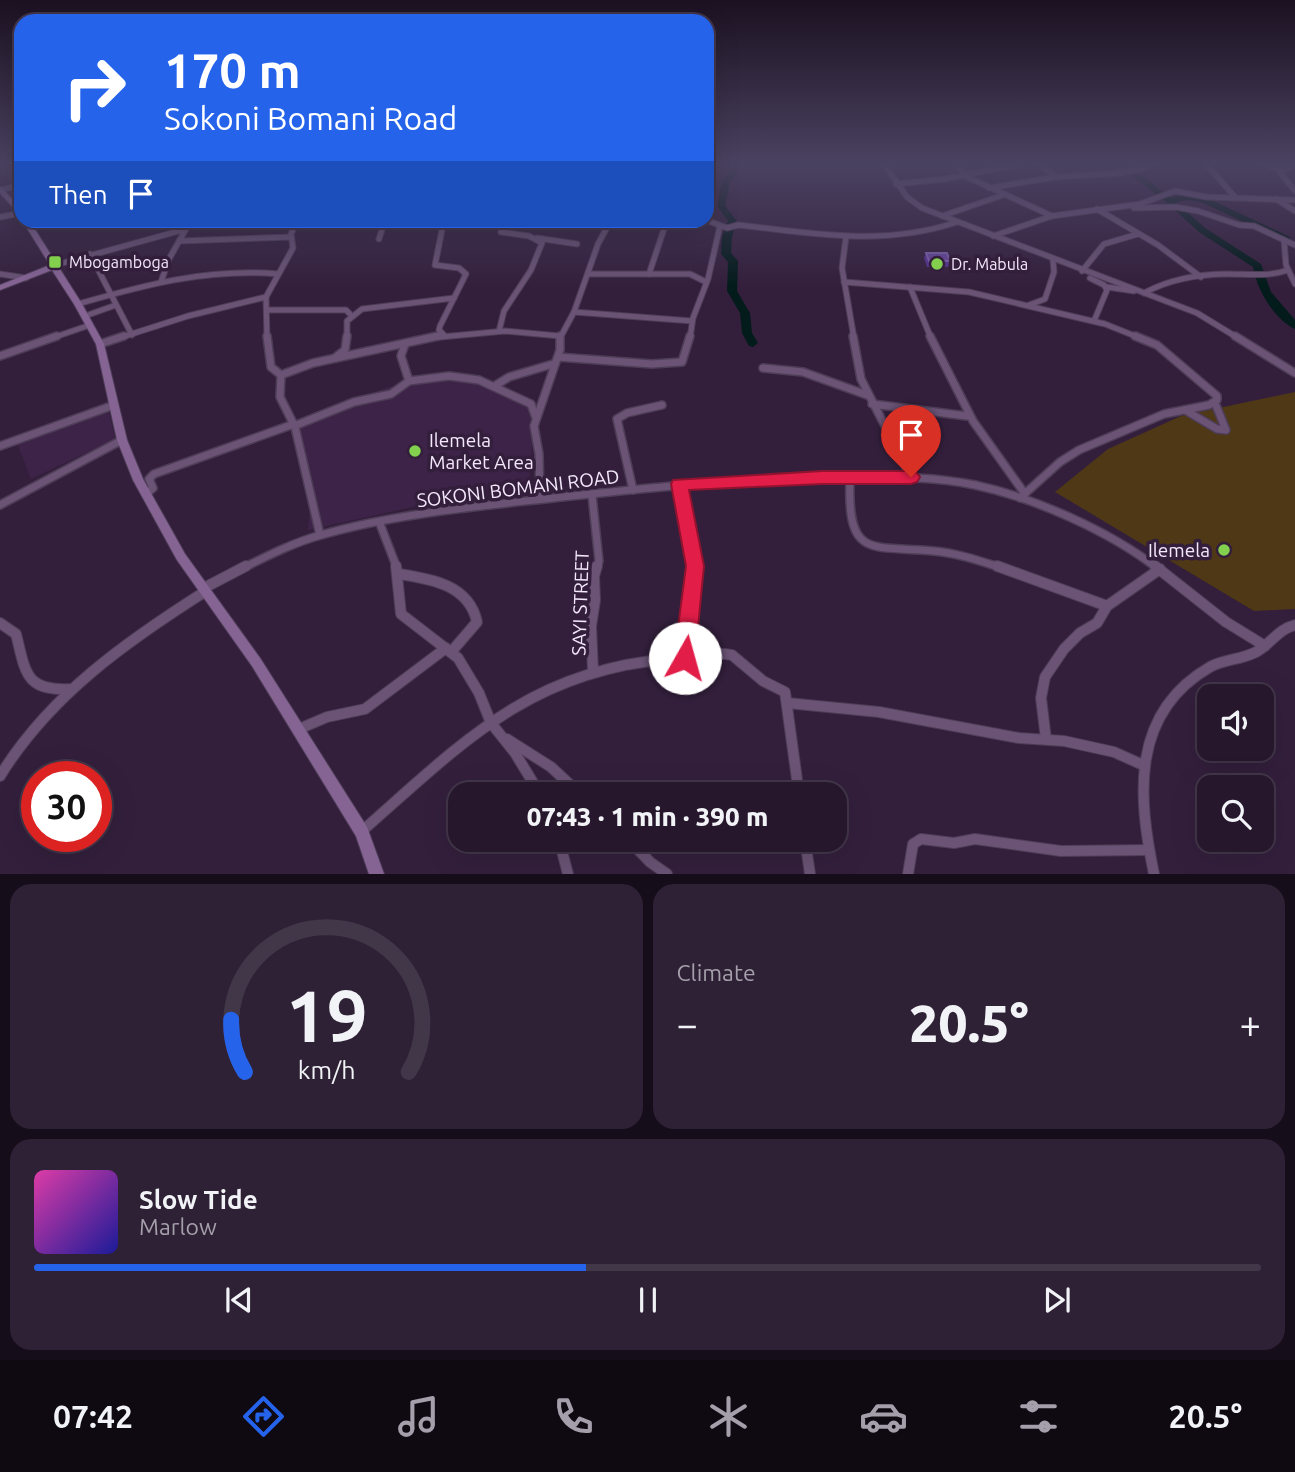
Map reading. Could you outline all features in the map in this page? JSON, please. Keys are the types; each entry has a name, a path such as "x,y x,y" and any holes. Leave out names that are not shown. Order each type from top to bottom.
{"main road":[{"path":"30,228 52,267 78,303 100,344 122,440 146,494 181,558 205,589 299,729 362,832 377,873"},
{"path":"1,288 52,267"}],"street":[{"path":"920,205 1052,260 1210,320 1295,373"},
{"path":"942,216 975,205"},
{"path":"1026,205 1052,216"},
{"path":"993,236 1052,216 1131,205"},
{"path":"1123,206 1138,209 1176,206 1239,225 1254,226 1295,245"},
{"path":"1096,208 1163,248 1201,277"},
{"path":"714,223 730,228 738,225 882,239 911,236 957,222"},
{"path":"558,356 652,364 680,363 684,360 692,321 706,282 720,226"},
{"path":"281,374 271,367 267,342 266,297 293,248 291,237 294,228"},
{"path":"379,239 382,228"},
{"path":"432,337 466,274 459,268 440,268 435,264 442,228"},
{"path":"502,228 501,232 577,244"},
{"path":"540,499 539,454 534,430 558,356 560,336 574,312 598,244 607,228"},
{"path":"649,274 664,228"},
{"path":"52,267 90,254 186,229"},
{"path":"160,282 186,229"},
{"path":"1082,271 1108,242 1123,241 1138,234"},
{"path":"179,241 291,237"},
{"path":"846,237 842,268 856,362 867,396 891,435 911,477"},
{"path":"499,331 503,326 503,312 522,286 541,248 542,243 536,238"},
{"path":"1284,240 1288,271 1295,284"},
{"path":"90,254 132,335"},
{"path":"1024,306 1038,304 1045,299 1054,272 1052,260"},
{"path":"1071,267 1107,287 1128,292 1141,292 1159,285 1201,277 1234,274 1257,276 1288,271"},
{"path":"78,303 160,282 222,271 278,274"},
{"path":"0,274 26,278"},
{"path":"588,274 690,274 706,282"},
{"path":"844,282 969,292 1094,321 1157,345 1214,393 1226,430 1217,429 1185,410"},
{"path":"910,287 926,331 963,408 1023,496 1060,462 1079,450 1111,438 1134,425 1215,402"},
{"path":"1094,321 1107,287"},
{"path":"100,344 188,316 266,297"},
{"path":"335,358 345,350 346,320 350,314 362,309 454,298"},
{"path":"0,356 88,320 116,305"},
{"path":"267,310 314,308 334,312 346,310 350,314"},
{"path":"574,312 692,321"},
{"path":"440,326 439,330 444,335"},
{"path":"281,374 335,358 444,335 499,331 560,336"},
{"path":"405,344 401,356 409,381"},
{"path":"496,385 509,377 553,365"},
{"path":"762,368 787,367 807,372 867,396"},
{"path":"281,374 280,397 294,425 320,536"},
{"path":"146,494 153,488 149,479 154,474 354,402 391,394 409,381 462,376 496,385 531,404 537,418"},
{"path":"872,404 955,412 968,416"},
{"path":"0,446 114,405"},
{"path":"633,490 617,419 627,412 653,410 662,405"},
{"path":"955,412 963,408"},
{"path":"0,505 122,440"},
{"name":"SOKONI BOMANI ROAD","path":"1,772 29,734 72,688 167,615 205,589 259,559 320,536 443,511 679,484 822,477 911,477 1023,496 1122,544 1160,569 1226,622 1265,646"},
{"path":"850,479 850,508 858,532 865,542 888,550 935,551 973,559 1107,606"},
{"path":"679,484 695,566 685,658"},
{"name":"SAYI STREET","path":"592,495 599,561 594,576 595,596 591,626 593,671"},
{"path":"380,524 399,574 401,614 449,650 476,688 491,723 532,782"},
{"path":"1046,739 1041,698 1045,677 1080,633 1097,623 1107,606 1160,569"},
{"path":"299,729 327,717 365,709 449,650 477,622 476,613 469,601 436,580 399,574"},
{"path":"0,623 16,634 19,655 35,682 43,688 72,688"},
{"path":"1154,873 1149,850 1143,765 1163,711 1180,690 1213,665 1256,652 1265,646 1276,632 1295,625"},
{"path":"362,832 461,744 491,723 554,686 593,671 623,664 732,655 761,680 784,690 797,782"},
{"path":"787,703 878,712 985,733 1098,748 1143,765"},
{"path":"503,737 551,767 566,782"},
{"path":"908,873 913,844 921,839 954,843 975,839 1061,851 1149,850"},
{"path":"562,852 568,873"},
{"path":"640,852 667,873"},
{"path":"807,852 810,873"}],"shaded area":[{"name":"Ilemela Market Area","path":"466,376 485,378 535,401 529,490 431,503 308,530 311,494 300,473 298,428 303,418 388,387"},
{"name":"Ilemela","path":"1295,392 1295,609 1254,611 1055,492 1108,449 1181,416"},
{"path":"108,408 115,439 31,479 17,443"}],"building":[{"path":"926,253 947,253 950,261 929,261"}],"waterway":[{"path":"721,205 733,221 727,237 726,254 733,261 732,291 745,313 747,333 753,343"},
{"path":"1174,205 1202,230 1258,266 1266,292 1295,326"},
{"path":"1214,205 1287,239"}],"place":[{"name":"Mbogamboga","path":"55,262"},
{"name":"Dr. Mabula","path":"937,264"},
{"name":"Ilemela Market Area","path":"415,451"},
{"name":"Ilemela","path":"1224,550"}],"route":[{"path":"685,658 695,566 679,484 822,477 911,477"}]}
